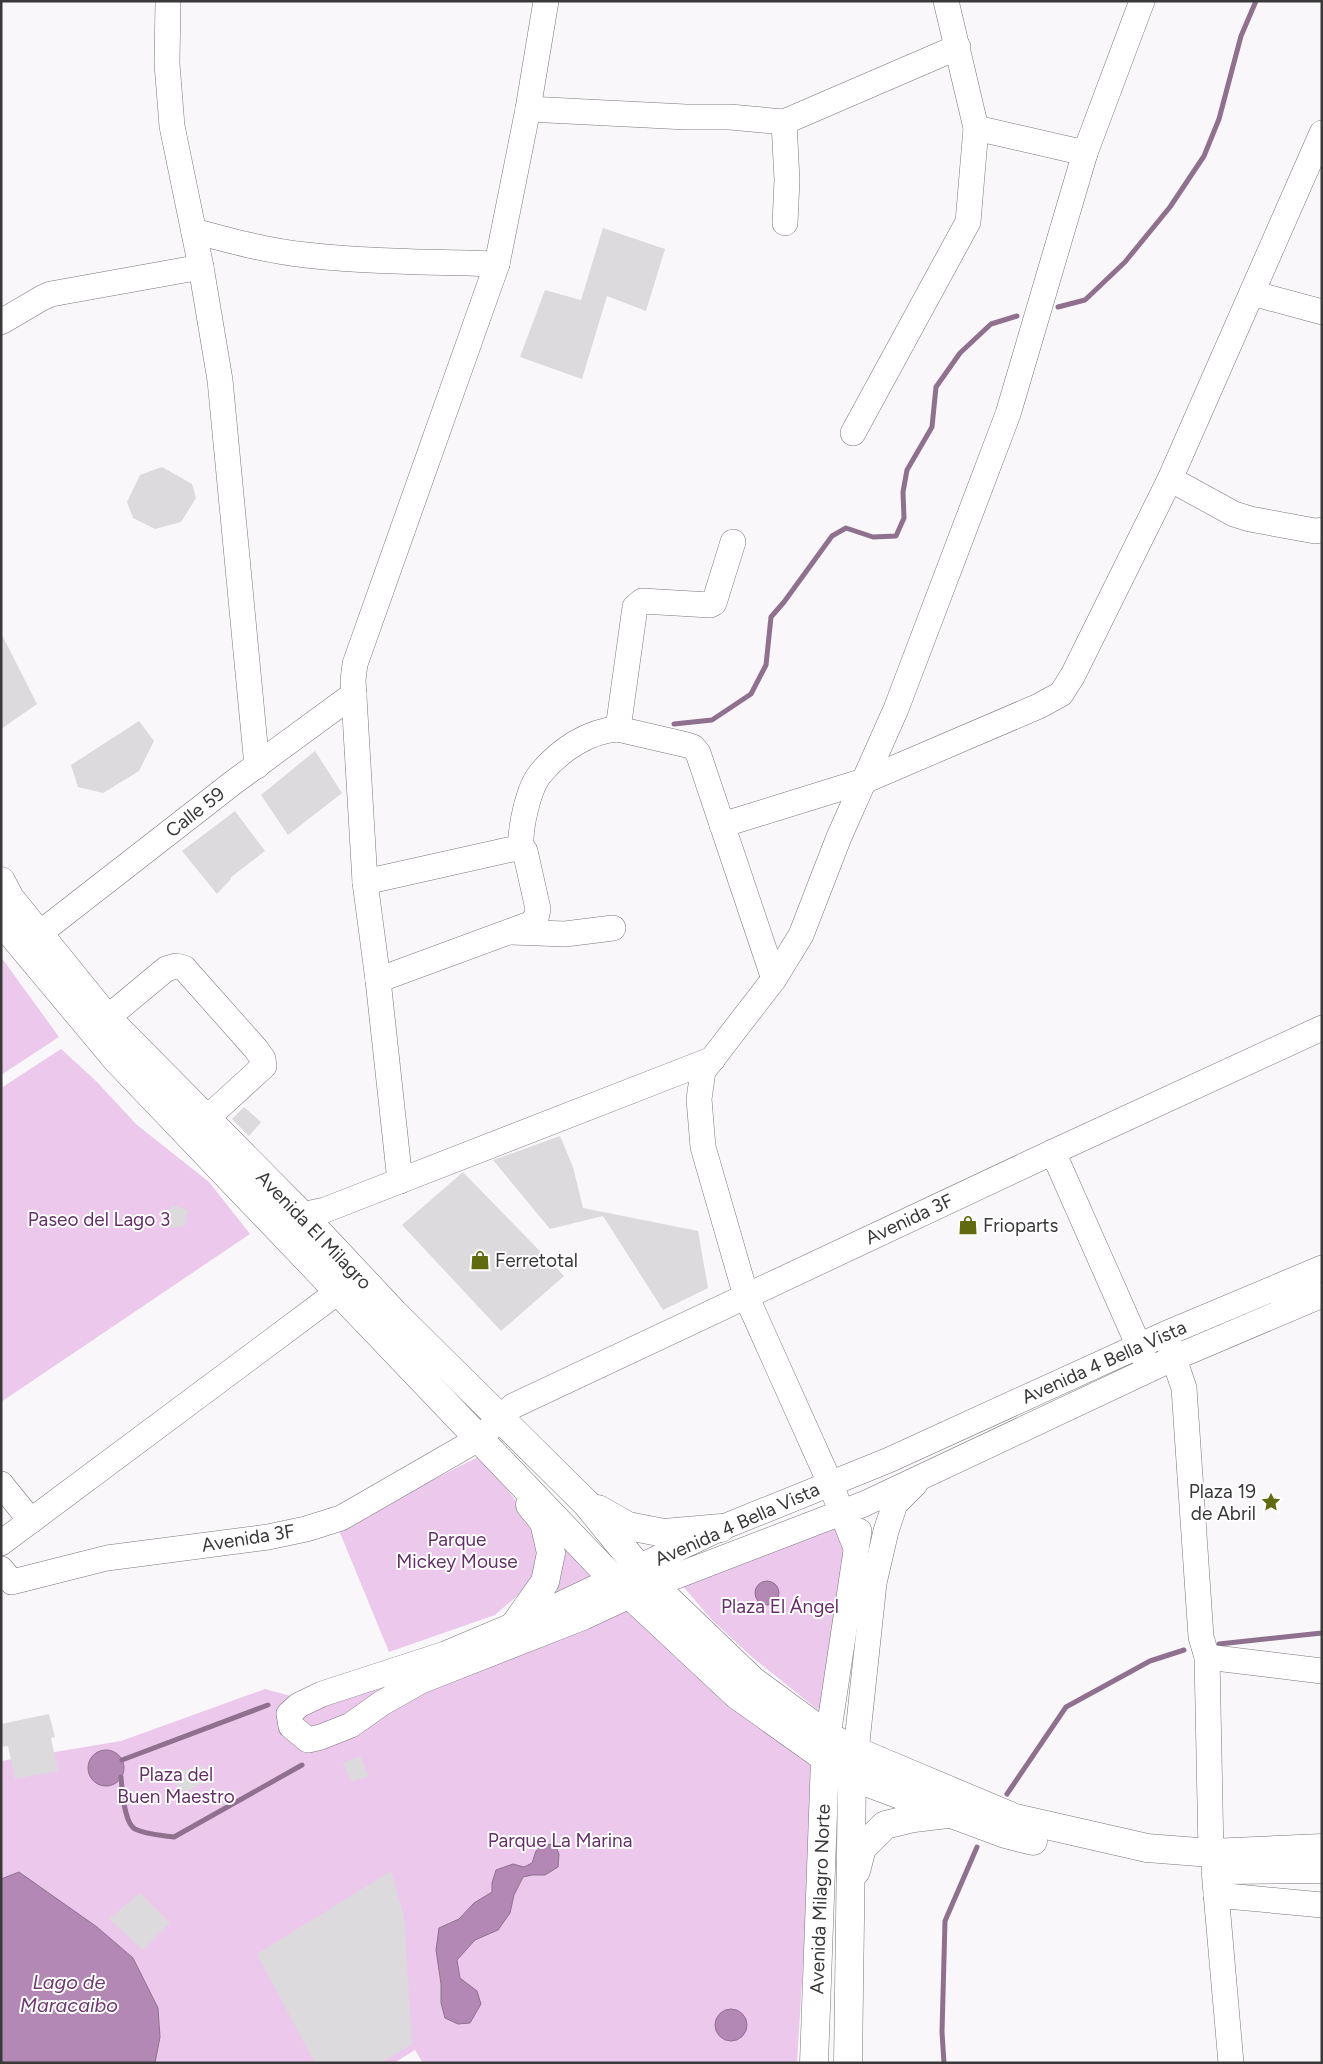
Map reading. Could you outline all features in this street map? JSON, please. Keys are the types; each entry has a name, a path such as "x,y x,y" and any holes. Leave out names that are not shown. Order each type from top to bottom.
{"main road":[{"name":"Avenida El Milagro","path":"1,881 10,898 108,1018 302,1215 394,1313 586,1503 634,1582"},
{"name":"Avenida El Milagro","path":"1,921 117,1060 503,1462 634,1582"},
{"path":"503,1462 507,1478 544,1522 551,1553 545,1582 516,1623"},
{"path":"586,1503 628,1526 664,1534 721,1528"},
{"path":"634,1582 737,1695 854,1764 951,1814 1004,1834 1143,1865 1214,1873 1322,1869"},
{"name":"Avenida Milagro Norte","path":"814,2063 827,1747"},
{"path":"854,1764 1015,1818 1147,1848 1214,1873 1322,1848"},
{"name":"Avenida Milagro Norte","path":"848,2063 854,1764"},
{"path":"850,1892 862,1848 885,1825 914,1818 951,1814"}],"street":[{"path":"168,1 167,64 172,126 201,267 220,380 257,766"},
{"path":"400,1181 378,980 365,882 353,680 355,664 497,264 528,109 546,1"},
{"path":"853,433 968,222 976,128 946,1"},
{"path":"827,1747 856,1548 852,1508 830,1483 746,1296 703,1147 699,1100 703,1071 774,979 801,934 839,837 896,709 1008,414 1085,153 1142,1"},
{"path":"528,109 686,117 730,117 784,122 958,47"},
{"path":"784,122 787,180 785,223"},
{"path":"976,128 1085,153"},
{"path":"722,825 864,781 1039,706 1060,694 1073,675 1170,479 1322,134"},
{"path":"194,232 250,246 306,255 497,264"},
{"path":"1,322 51,294 201,267"},
{"path":"1252,293 1322,312"},
{"path":"1170,479 1234,514 1250,519 1315,531 1322,530"},
{"path":"618,729 635,607 642,601 710,605 714,603 733,542"},
{"name":"Calle 59","path":"40,933 234,782 354,694"},
{"path":"520,847 524,811 539,775 569,747 601,730 618,729 693,747 698,753 774,979"},
{"path":"365,882 520,847"},
{"path":"378,980 530,924 536,918 538,909 525,851 520,847"},
{"path":"508,932 565,934 613,928"},
{"path":"108,1018 166,969 176,966 184,968 263,1059 264,1066 206,1119"},
{"name":"Avenida 3F","path":"5,1579 107,1558 268,1537 306,1529 341,1518 480,1438 513,1406 1053,1152 1322,1028"},
{"path":"302,1215 325,1210 713,1059"},
{"path":"1053,1152 1149,1370"},
{"name":"Avenida 4 Bella Vista","path":"634,1582 721,1528 889,1460 1165,1334 1322,1268"},
{"path":"1,1543 339,1291"},
{"name":"Avenida 4 Bella Vista","path":"634,1582 852,1508 1174,1358 1322,1295"},
{"path":"1165,1334 1184,1388 1201,1637 1207,1657 1214,1873 1231,2063"},
{"path":"852,1508 889,1460"},
{"name":"Avenida 4 Bella Vista","path":"854,1764 874,1583 886,1531 895,1504 922,1477"},
{"path":"1,1484 31,1521"},
{"path":"634,1582 581,1618 421,1681 382,1702 351,1724 321,1737 308,1740 291,1726 289,1714 299,1705 322,1694 445,1654 516,1623 634,1582"},
{"path":"1207,1657 1322,1671"},
{"path":"1214,1873 1322,1905"}],"green space":[{"path":"1,957 59,1037 1,1075"},
{"name":"Paseo del Lago 3","path":"61,1049 95,1080 137,1125 209,1182 250,1234 1,1402 1,1088"},
{"name":"Parque Mickey Mouse","path":"480,1456 533,1522 539,1543 537,1568 524,1590 495,1615 389,1652 338,1528"},
{"name":"Plaza El Ángel","path":"834,1523 846,1543 823,1714 752,1657 712,1620 681,1584"},
{"name":"Parque La Marina","path":"555,1532 809,1762 816,1785 797,2063 423,2063 415,2050 394,2063 153,2063 159,2020 158,2008 133,1958 97,1927 19,1872 1,1879 1,1761 121,1741 265,1689 291,1696 507,1621 527,1599"}],"water":[{"path":"767,1581 775,1585 779,1593 775,1601 767,1605 759,1601 755,1593 759,1585"},
{"path":"106,1750 119,1755 124,1768 119,1781 106,1786 93,1781 88,1768 93,1755"},
{"path":"543,1844 555,1845 559,1854 558,1867 545,1875 523,1877 514,1895 510,1913 498,1930 475,1940 457,1960 460,1978 477,1991 481,2004 470,2023 458,2024 445,2018 441,2003 441,1984 436,1950 439,1928 459,1919 474,1903 492,1892 492,1883 496,1870 513,1864 524,1867 532,1863 536,1851"},
{"name":"Lago de Maracaibo","path":"19,1872 97,1927 133,1958 158,2008 160,2037 155,2063 1,2063 1,1879"},
{"path":"731,2009 737,2010 742,2014 746,2019 746,2031 742,2036 737,2040 731,2041 725,2040 720,2036 716,2031 715,2025 716,2019 720,2014 725,2010"}],"building":[{"path":"603,228 665,249 646,311 607,296 582,379 520,357 545,290 581,300"},
{"path":"162,467 192,484 196,498 181,522 155,529 133,518 127,502 140,475"},
{"path":"1,633 37,704 1,729"},
{"path":"139,721 154,741 139,771 103,793 78,787 71,765"},
{"path":"315,751 342,793 288,835 261,795"},
{"path":"235,811 265,851 230,878 217,894 182,851"},
{"path":"244,1107 261,1122 249,1136 232,1119"},
{"path":"560,1136 573,1167 583,1208 698,1231 708,1288 663,1310 603,1216 550,1229 493,1160"},
{"path":"463,1172 564,1276 501,1331 402,1225"},
{"path":"172,1205 188,1210 185,1225 173,1228 164,1219"},
{"path":"49,1714 55,1737 51,1738 58,1771 15,1779 8,1746 1,1747 1,1724"},
{"path":"360,1756 369,1776 352,1782 343,1763"},
{"path":"202,1766 210,1772 208,1781 185,1792 175,1785 176,1772"},
{"path":"391,1871 404,1917 412,2044 381,2063 315,2063 257,1954"},
{"path":"140,1893 170,1923 143,1950 109,1919"}],"waterway":[{"path":"1058,307 1085,300 1125,262 1170,207 1204,156 1219,119 1241,36 1256,1"},
{"path":"674,724 712,720 751,694 766,665 771,617 832,536 846,528 873,537 896,536 904,518 903,492 907,470 932,427 936,387 960,353 991,324 1017,316"},
{"path":"1219,1644 1322,1633"},
{"path":"1007,1794 1066,1707 1150,1661 1184,1650"},
{"path":"122,1760 268,1705"},
{"path":"121,1777 124,1805 131,1826 154,1835 174,1837 302,1765"},
{"path":"944,2063 942,2032 945,1921 977,1847"}],"place":[{"name":"Frioparts","path":"968,1225"},
{"name":"Ferretotal","path":"480,1260"},
{"name":"Plaza 19 de Abril","path":"1271,1502"}],"park label":[{"name":"Plaza del Buen Maestro","path":"176,1785"}]}
